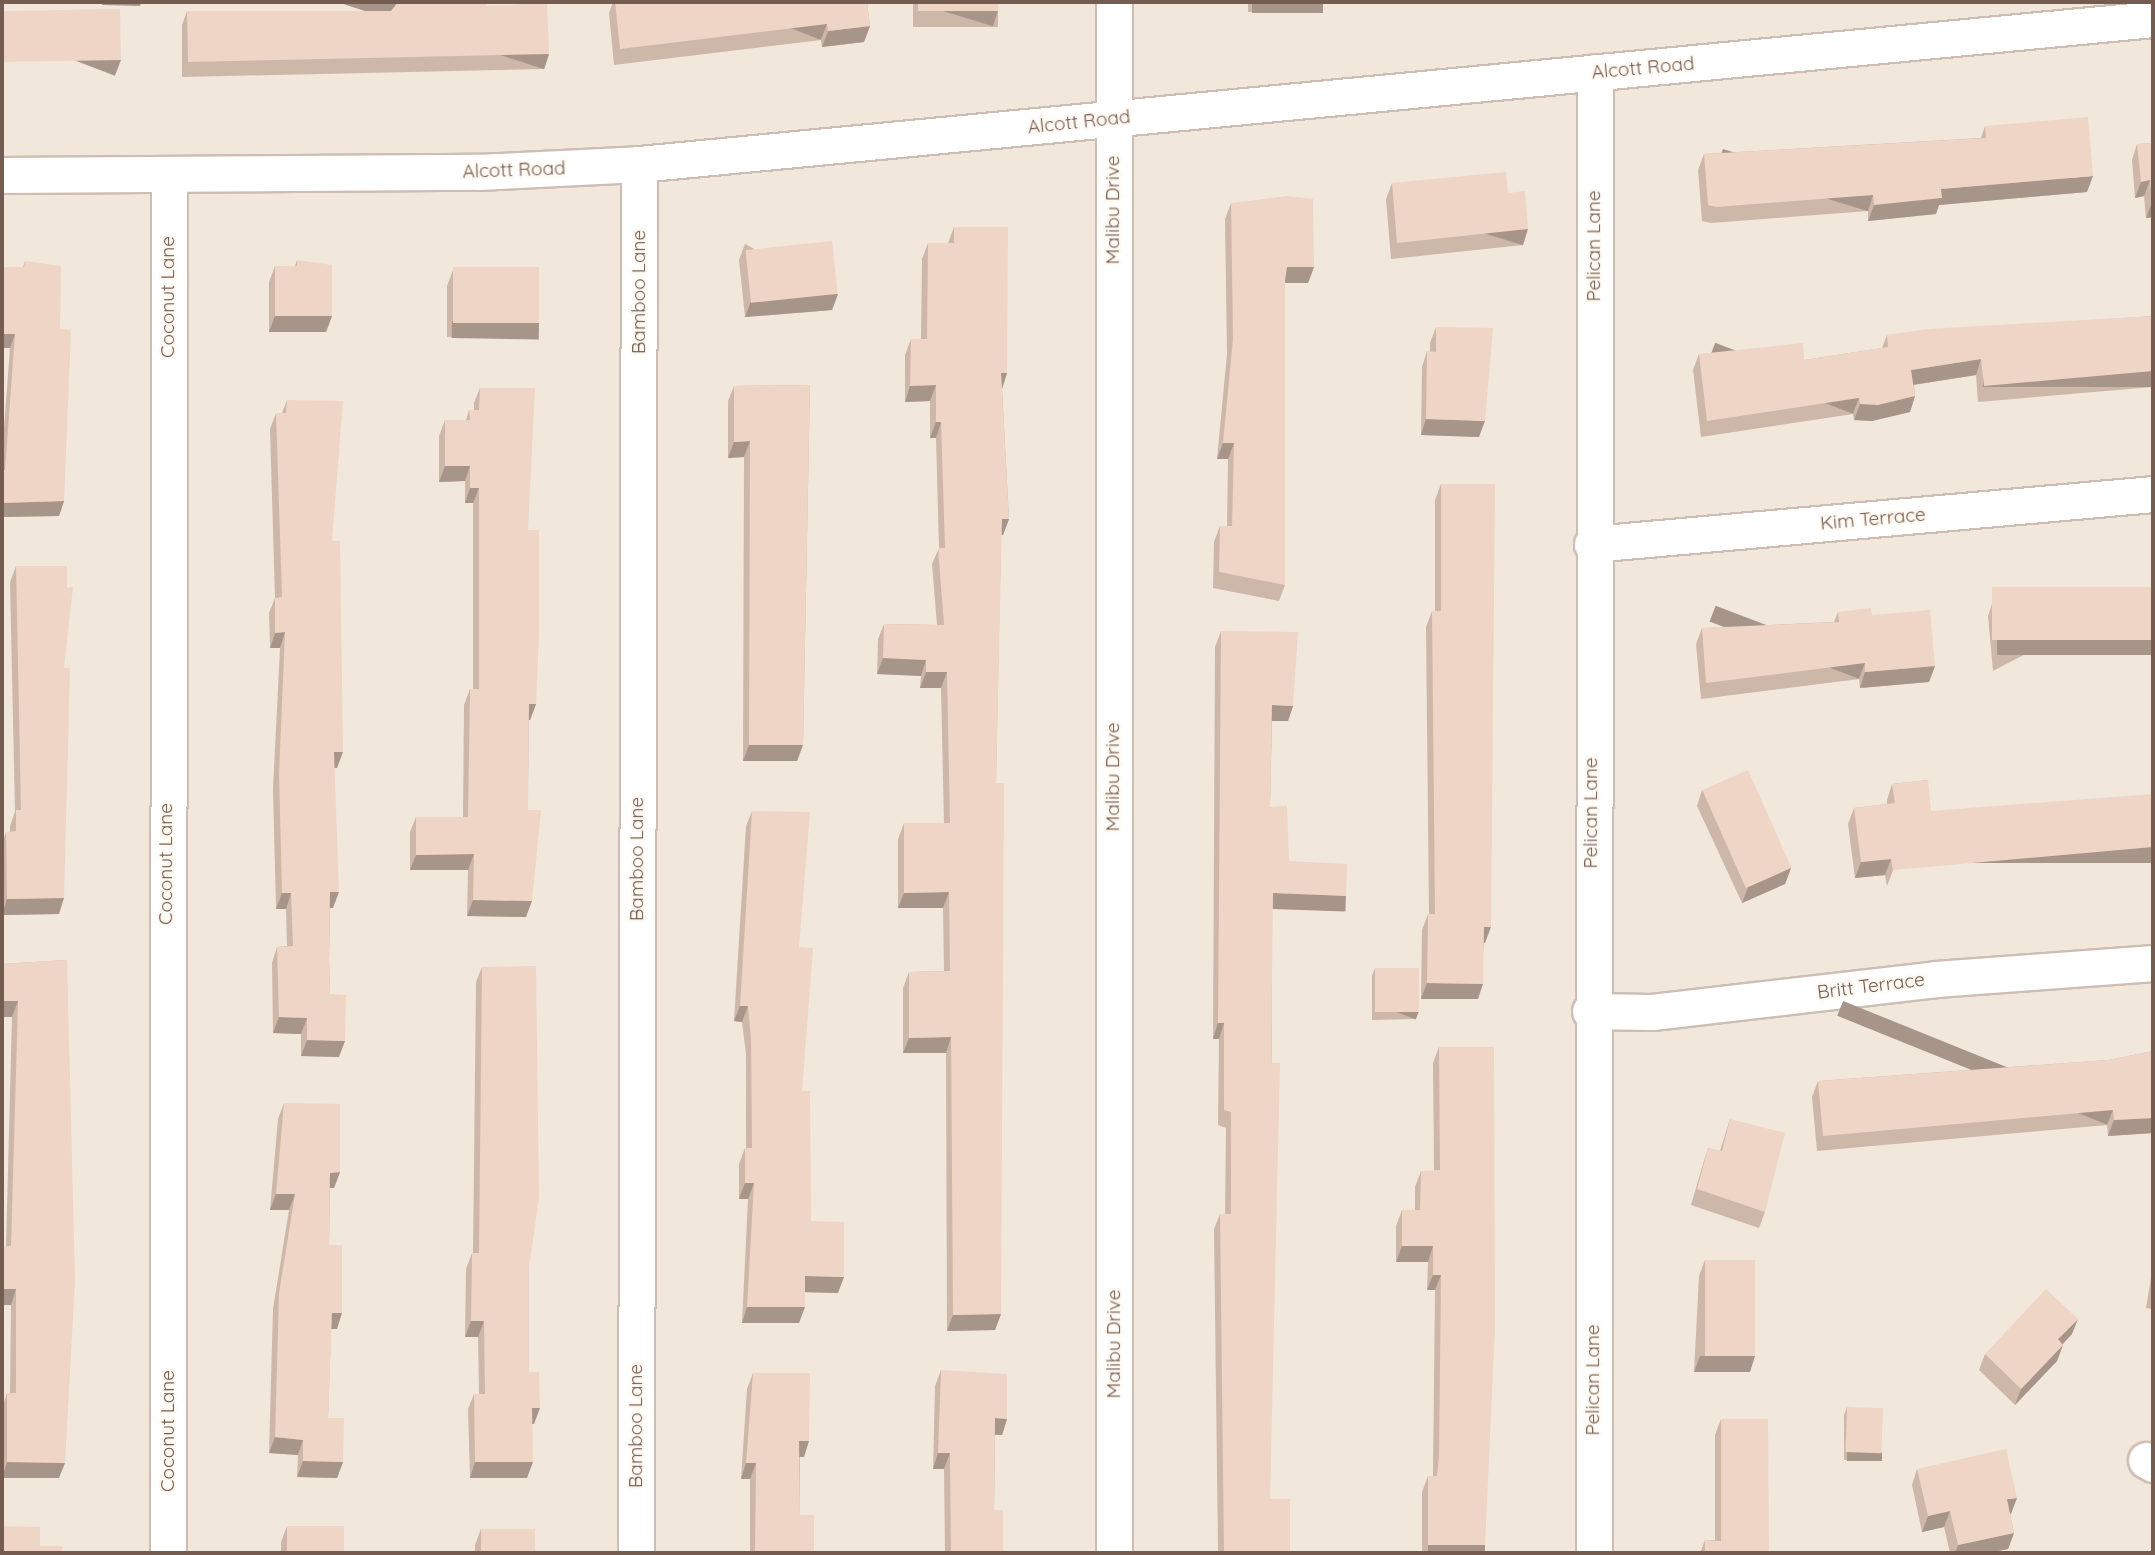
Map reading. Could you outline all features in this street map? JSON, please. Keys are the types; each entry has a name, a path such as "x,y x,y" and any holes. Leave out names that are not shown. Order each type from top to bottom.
{"street":[{"name":"Malibu Drive","path":"1114,2 1114,1553"},
{"name":"Alcott Road","path":"2,175 169,176 639,164 2153,19"},
{"name":"Pelican Lane","path":"1594,1553 1590,1011 1595,72"},
{"name":"Bamboo Lane","path":"636,1553 639,164"},
{"name":"Coconut Lane","path":"168,1553 169,176"},
{"name":"Kim Terrace","path":"1592,544 2153,495"},
{"name":"Britt Terrace","path":"1590,1011 1652,1012 1936,979 2153,963"}],"shaded area":[{"path":"2,2 2153,2 2153,1553 2,1553"}],"building":[{"path":"398,2 487,2 487,6 547,3 549,54 188,62 187,11 391,11"},
{"path":"615,2 867,2 870,26 828,31 827,24 620,49"},
{"path":"918,2 998,2 998,11 918,11"},
{"path":"120,9 121,60 3,62 2,11"},
{"path":"2088,117 2093,176 1941,189 1942,198 1874,205 1873,195 1716,207 1708,205 1704,154 1986,138 1985,126"},
{"path":"2153,143 2152,202 2150,180 2141,182 2137,144"},
{"path":"1506,172 1508,193 1525,191 1528,229 1397,243 1392,183"},
{"path":"1287,196 1313,199 1314,267 1287,267 1285,281 1285,585 1219,572 1220,526 1232,526 1234,443 1223,443 1233,339 1231,203"},
{"path":"954,227 1008,227 1007,373 1001,373 1009,519 1002,519 996,783 1004,783 1001,1314 953,1315 951,1037 909,1038 909,972 950,971 949,892 904,893 904,823 950,823 947,672 926,672 926,660 883,658 884,624 944,625 938,548 945,548 941,422 936,422 936,385 910,386 911,339 927,339 928,243 954,243"},
{"path":"832,241 838,294 751,303 745,250"},
{"path":"297,260 332,265 332,316 275,316 275,266 297,266"},
{"path":"25,261 61,266 60,329 71,330 64,501 2,503 2,470 5,470 15,334 2,334 4,267 24,267"},
{"path":"453,267 539,267 539,323 453,323"},
{"path":"2153,316 2153,371 1984,386 1981,359 1911,370 1915,396 1878,405 1860,404 1859,398 1707,421 1699,354 1803,343 1804,360 1888,347 1887,335 1928,329"},
{"path":"1436,327 1493,328 1485,421 1426,419 1427,351 1436,352"},
{"path":"810,385 803,745 749,745 750,441 734,442 734,386"},
{"path":"480,388 535,388 528,530 539,530 539,635 536,704 529,704 528,810 541,810 532,901 473,900 474,854 416,855 416,817 468,817 470,689 479,689 479,488 470,488 470,466 445,466 445,420 470,420 469,410 479,410"},
{"path":"287,400 343,401 332,541 340,541 343,752 334,752 339,892 330,892 329,959 330,994 346,995 345,1041 307,1040 307,1018 279,1017 277,947 293,946 291,893 282,893 279,773 285,632 275,633 275,598 282,597 276,413 286,413"},
{"path":"1441,484 1495,484 1491,927 1484,927 1483,984 1427,983 1428,914 1435,914 1432,611 1441,611"},
{"path":"16,566 67,566 67,588 73,587 64,668 70,668 64,898 7,899 6,832 16,831 16,810 21,810"},
{"path":"1992,587 2153,587 2153,640 1992,640"},
{"path":"1871,608 1872,615 1930,610 1935,666 1865,672 1865,663 1706,683 1702,628 1839,622 1838,612"},
{"path":"1221,631 1298,632 1293,706 1272,705 1270,807 1287,806 1289,861 1347,864 1346,896 1273,893 1271,1063 1280,1063 1270,1499 1290,1499 1290,1553 1224,1553 1220,1214 1231,1214 1231,1112 1224,1110 1224,1023 1218,1023"},
{"path":"1748,770 1792,868 1746,888 1702,790"},
{"path":"1928,780 1931,811 2153,794 2153,847 1893,870 1891,859 1861,862 1854,808 1895,803 1892,784"},
{"path":"752,811 810,812 799,947 813,948 802,1091 810,1091 811,1221 844,1222 844,1277 805,1276 805,1307 747,1307 754,1183 745,1183 745,1148 752,1148 751,1039 748,1006 740,1006"},
{"path":"67,960 75,1280 65,1463 7,1462 7,1393 16,1393 16,1289 2,1289 2,1246 11,1246 18,1001 2,1001 2,964"},
{"path":"536,966 539,1198 529,1267 529,1372 539,1372 540,1408 532,1408 533,1462 475,1462 474,1394 485,1394 484,1321 471,1321 472,1253 479,1253 482,967"},
{"path":"1375,968 1419,968 1419,1012 1375,1012"},
{"path":"1439,1047 1494,1047 1495,1328 1485,1545 1428,1545 1428,1476 1437,1476 1439,1455 1441,1275 1433,1275 1433,1246 1402,1246 1402,1210 1420,1210 1421,1171 1440,1170"},
{"path":"2153,1051 2153,1118 2114,1120 2113,1110 1823,1136 1818,1081 2108,1060"},
{"path":"284,1103 340,1104 340,1172 330,1173 329,1245 342,1245 342,1313 332,1313 328,1418 344,1418 343,1462 303,1461 303,1440 275,1437 279,1293 295,1194 276,1194"},
{"path":"1730,1119 1785,1133 1765,1212 1697,1189 1708,1148 1722,1151"},
{"path":"1705,1260 1755,1260 1755,1356 1705,1356"},
{"path":"2046,1289 2078,1319 2058,1339 2063,1345 2021,1389 1985,1354"},
{"path":"941,1370 1007,1374 1007,1419 995,1418 994,1510 1003,1510 1003,1553 951,1553 950,1453 938,1453"},
{"path":"753,1373 810,1373 809,1441 799,1441 800,1515 814,1515 814,1553 755,1553 756,1463 746,1463"},
{"path":"1847,1407 1883,1408 1881,1453 1845,1452"},
{"path":"1721,1419 1768,1419 1769,1553 1705,1553 1705,1540 1721,1541"},
{"path":"2006,1449 2017,1498 2007,1499 2014,1533 1958,1545 1950,1511 1928,1516 1917,1469"},
{"path":"2,1526 40,1527 40,1546 62,1546 62,1553 2,1553"},
{"path":"287,1526 344,1526 344,1553 287,1553"},
{"path":"481,1529 535,1529 535,1553 481,1553"}]}
